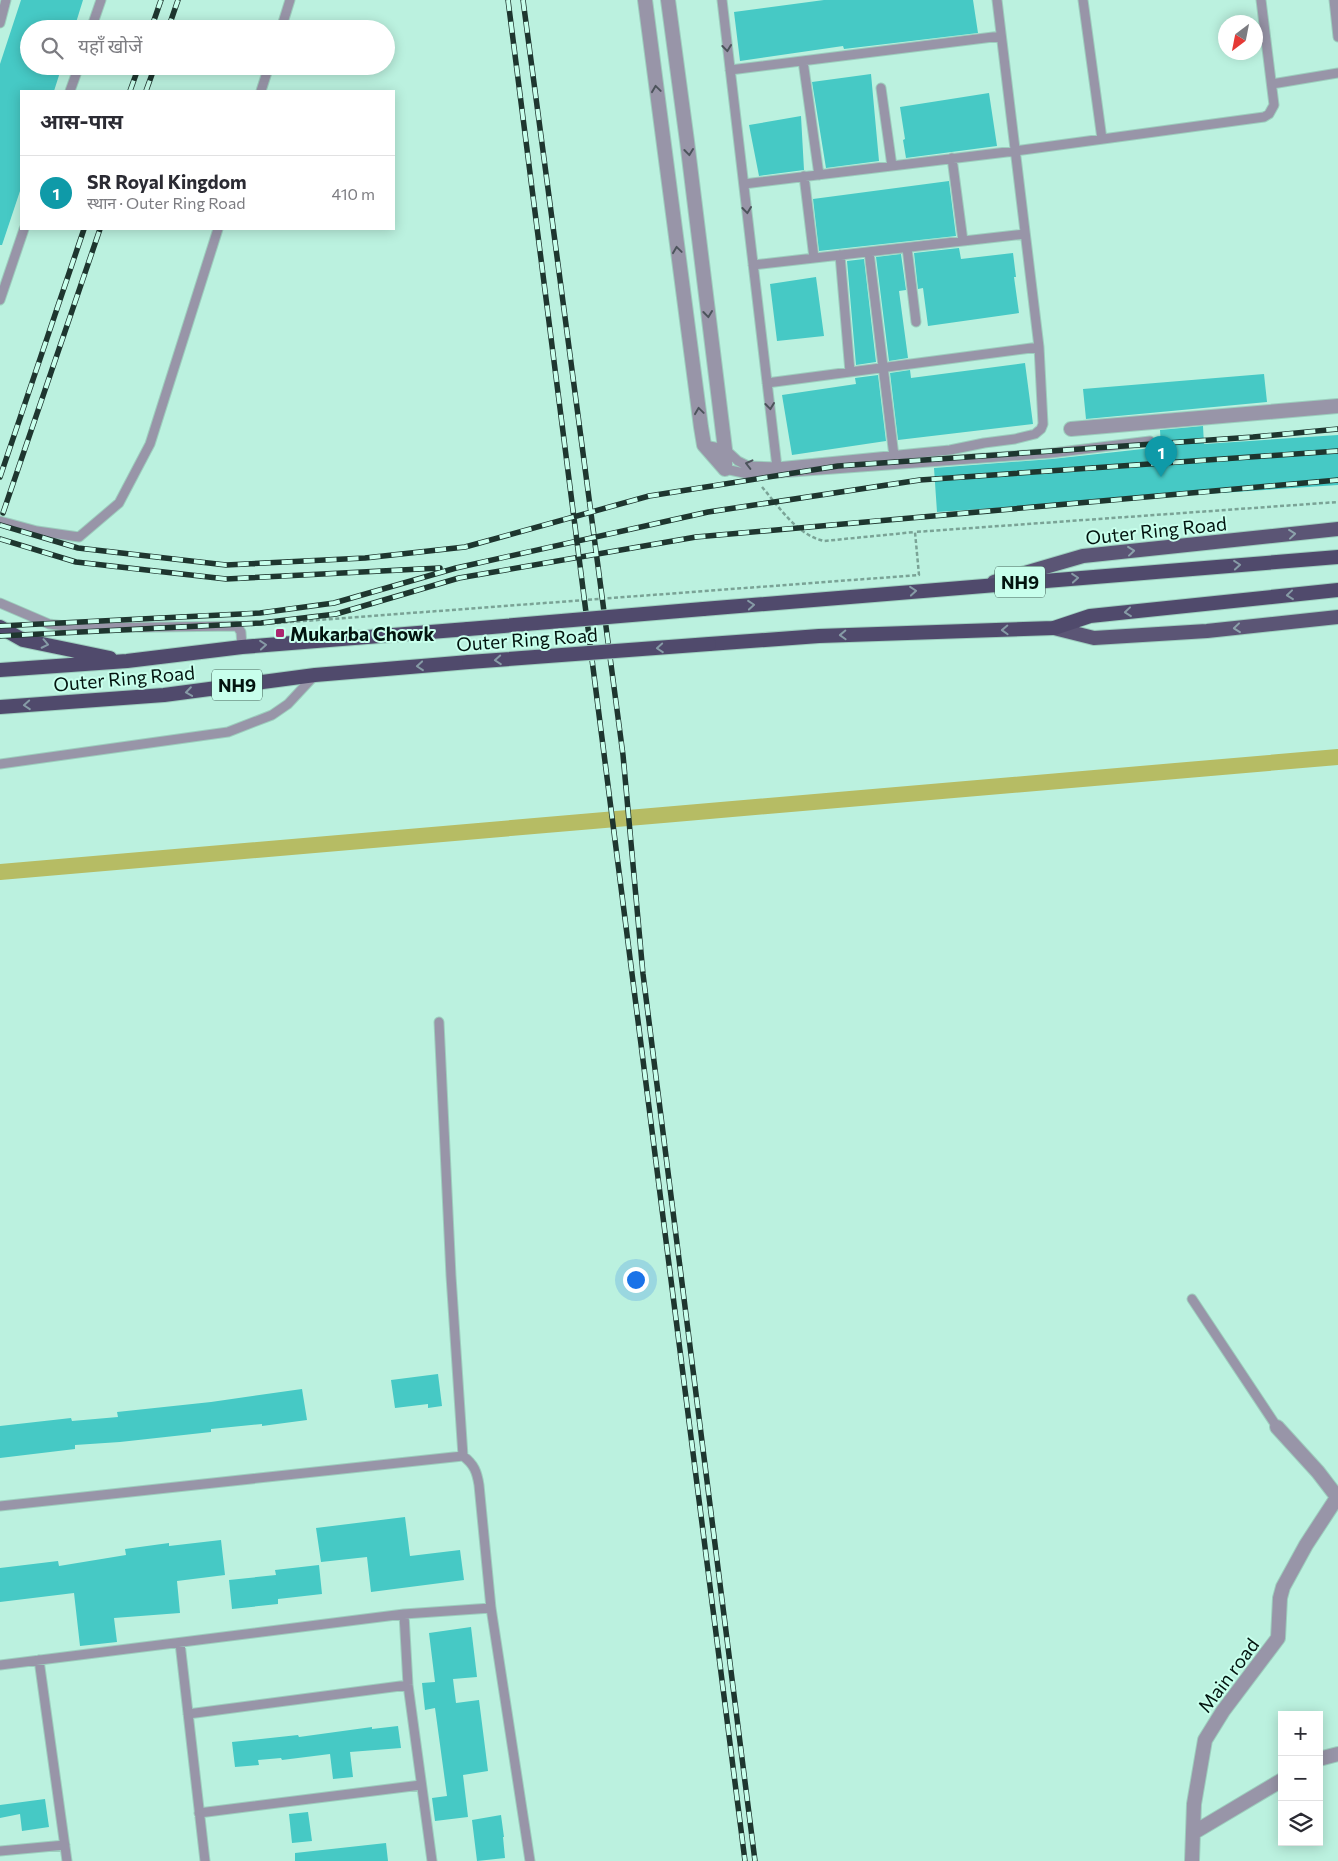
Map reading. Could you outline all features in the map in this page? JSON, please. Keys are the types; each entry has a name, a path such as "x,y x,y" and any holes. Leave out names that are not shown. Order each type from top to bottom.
{"highway":[{"name":"Outer Ring Road","path":"0,670 127,662 242,647 1338,556"},
{"name":"Outer Ring Road","path":"2,707 164,695 315,675 469,662 820,636 1054,628 1090,616 1338,590"},
{"path":"0,627 23,640 127,662"}],"main road":[{"name":"Outer Ring Road","path":"981,586 1083,556 1338,530"},
{"name":"Outer Ring Road","path":"1054,628 1094,638 1207,631 1338,617"}],"street":[{"path":"645,0 704,445 725,469"},
{"path":"668,0 725,449 725,469"},
{"path":"1071,429 1338,406"},
{"path":"1277,1427 1338,1497"},
{"name":"Main road","path":"1192,1861 1194,1804 1206,1740 1223,1711 1278,1638 1280,1598 1283,1587 1306,1545 1338,1497"},
{"path":"1323,1758 1338,1754"},
{"path":"1193,1833 1278,1782"}],"lane":[{"path":"0,23 6,0"},
{"path":"95,20 101,0"},
{"path":"284,20 290,0"},
{"path":"722,0 777,467"},
{"path":"704,445 725,449 738,461 748,466 777,467 950,450 1015,439 1035,434 1041,429 1043,424 1039,347 996,0"},
{"path":"1083,0 1102,139"},
{"path":"744,184 1015,151 1264,117 1269,114 1274,105 1261,0"},
{"path":"1334,0 1338,37"},
{"path":"730,70 1001,36"},
{"path":"803,61 819,175"},
{"path":"1272,84 1338,73"},
{"path":"70,90 76,75"},
{"path":"262,90 266,75"},
{"path":"881,88 892,166"},
{"path":"952,158 962,241"},
{"path":"804,176 814,258"},
{"path":"0,300 24,230"},
{"path":"0,521 37,532 79,537 119,503 150,444 218,230"},
{"path":"753,265 1025,234"},
{"path":"907,248 916,322"},
{"path":"869,252 894,456"},
{"path":"840,256 850,372"},
{"path":"767,383 1039,347"},
{"path":"725,469 753,475 1052,453 1150,441"},
{"path":"0,603 49,624 81,628 238,626 241,632 242,647"},
{"path":"0,764 228,732 272,715 288,704 315,675"},
{"path":"439,1022 452,1285 463,1456"},
{"path":"1192,1299 1277,1427"},
{"path":"0,1506 463,1456 472,1462 477,1473 491,1608 530,1861"},
{"path":"0,1665 404,1614 491,1608"},
{"path":"404,1614 408,1685 431,1861"},
{"path":"180,1643 205,1861"},
{"path":"39,1660 67,1861"},
{"path":"188,1714 408,1685"},
{"path":"199,1813 422,1785"},
{"path":"0,1851 65,1845"}],"path":[{"path":"753,475 793,523 813,538 824,541 915,532 1338,502"},
{"path":"238,626 919,575 915,532"}],"building":[{"path":"21,0 83,0 77,20 20,20 20,75 59,75 54,90 20,90 20,191 2,245 0,245 0,64"},
{"path":"824,0 973,0 978,33 844,49 843,46 740,61 734,12"},
{"path":"871,74 879,161 826,168 812,82"},
{"path":"989,93 997,146 906,158 900,107"},
{"path":"801,116 804,170 759,176 749,125"},
{"path":"949,181 956,236 819,251 813,199"},
{"path":"959,248 961,259 1013,253 1019,313 928,326 923,288 918,289 914,253"},
{"path":"901,254 906,290 899,291 908,358 889,361 876,257"},
{"path":"864,259 876,362 856,365 847,261"},
{"path":"816,277 824,336 777,341 770,284"},
{"path":"1025,363 1033,424 898,440 890,373 910,370 911,378"},
{"path":"1264,374 1267,402 1086,419 1083,389"},
{"path":"878,375 886,441 792,455 782,395 856,384 855,378"},
{"path":"1203,426 1204,444 1338,435 1338,485 937,512 934,468 1052,459 1161,447 1160,430"},
{"path":"438,1374 442,1406 428,1408 428,1404 395,1408 391,1380"},
{"path":"302,1389 307,1420 262,1426 262,1424 211,1429 211,1432 120,1442 75,1445 75,1449 0,1458 0,1426 71,1418 72,1421 118,1417 117,1412 211,1402"},
{"path":"405,1517 410,1556 460,1550 464,1580 371,1592 367,1557 321,1562 316,1528"},
{"path":"221,1540 225,1575 177,1581 180,1613 114,1618 117,1642 80,1646 74,1593 0,1602 0,1568 58,1561 59,1566 126,1555 125,1549 169,1543 169,1546"},
{"path":"319,1565 322,1594 278,1599 278,1604 232,1609 229,1580 276,1575 275,1570"},
{"path":"471,1627 477,1677 453,1679 456,1703 479,1700 488,1771 463,1775 468,1817 435,1821 432,1798 447,1796 435,1708 425,1710 422,1683 435,1682 429,1633"},
{"path":"398,1726 401,1748 350,1752 353,1777 333,1779 330,1754 282,1760 281,1758 258,1760 259,1765 235,1767 232,1742"},
{"path":"45,1799 49,1827 22,1831 20,1814 0,1818 0,1805"},
{"path":"308,1812 312,1841 292,1843 289,1814"},
{"path":"501,1815 505,1858 477,1861 472,1820"},
{"path":"386,1843 388,1861 295,1861 295,1853"}],"waterway":[{"path":"0,872 1338,757"}],"railway":[{"path":"154,20 161,0"},
{"path":"171,20 178,0"},
{"path":"508,0 745,1861"},
{"path":"523,0 623,755 643,974 755,1861"},
{"path":"130,90 136,75"},
{"path":"146,90 152,75"},
{"path":"0,477 84,230"},
{"path":"3,513 100,230"},
{"path":"0,525 78,548 226,565 365,558 465,547 649,496 838,466 1253,437 1338,429"},
{"path":"0,626 260,613 334,603 456,568 708,512 920,480 1338,451"},
{"path":"0,636 261,623 336,614 459,578 696,537 1338,480"},
{"path":"0,539 76,562 226,579 440,568"}],"place":[{"name":"SR Royal Kingdom","path":"1161,477"},
{"name":"Mukarba Chowk","path":"280,633"}]}
